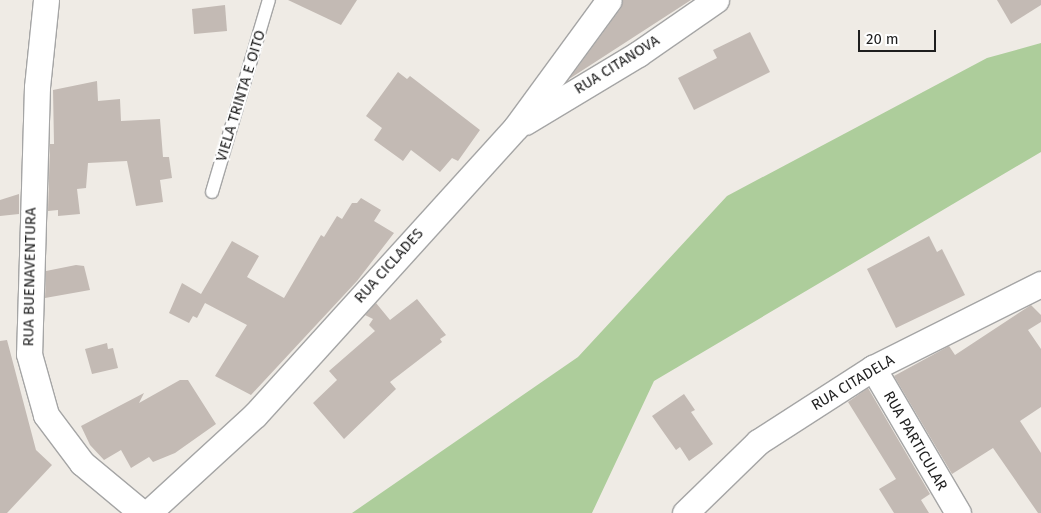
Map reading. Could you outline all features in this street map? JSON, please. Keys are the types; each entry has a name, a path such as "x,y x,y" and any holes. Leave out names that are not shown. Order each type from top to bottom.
{"street":[{"name":"RUA BUENAVENTURA","path":"46,0 37,87 29,354 46,415 82,463 142,513"},
{"name":"RUA CICLADES","path":"148,513 255,415 516,127 609,0"},
{"name":"RUA CITANOVA","path":"516,127 638,54 716,0"},
{"name":"RUA CITADELA","path":"685,513 758,442 873,368 1041,284"},
{"name":"RUA PARTICULAR","path":"873,368 958,513"}],"lane":[{"name":"VIELA TRINTA E OITO","path":"212,192 269,0"}],"green space":[{"path":"1041,43 1041,152 654,381 592,513 352,513 578,357 727,196 987,58"}],"building":[{"path":"288,0 357,0 341,25"},
{"path":"623,0 691,0 569,79 621,8"},
{"path":"997,0 1041,0 1041,5 1011,24"},
{"path":"225,5 227,31 194,34 192,9"},
{"path":"750,32 770,72 694,110 678,78 717,58 713,50"},
{"path":"398,72 407,79 410,76 480,130 458,161 452,158 440,172 411,150 403,161 374,140 382,128 366,116"},
{"path":"97,81 98,101 120,99 121,121 160,119 163,157 169,157 172,178 160,180 163,202 136,206 127,161 88,163 86,188 77,189 80,214 58,216 58,210 48,211 50,144 54,144 53,90"},
{"path":"19,194 19,214 0,216 0,200"},
{"path":"361,198 381,210 374,221 394,233 357,281 251,395 215,376 247,325 205,303 197,318 193,316 189,323 169,313 182,283 201,294 232,241 259,256 247,277 284,298 321,235 324,237 337,216 342,219 352,203 357,203"},
{"path":"929,236 937,252 942,249 965,295 896,328 867,269"},
{"path":"76,265 84,266 90,290 45,298 46,271"},
{"path":"417,299 446,335 440,339 442,342 390,382 396,389 344,439 313,403 337,380 329,371 375,331 369,325 373,319 365,315 376,303 390,320"},
{"path":"1031,305 1041,315 1041,322 1028,330 1041,349 1041,407 1020,421 1041,453 1041,513 1038,513 993,448 952,474 894,376 949,346 955,355"},
{"path":"7,340 36,450 52,465 7,513 0,513 0,341"},
{"path":"107,343 108,349 113,348 118,368 92,374 85,349"},
{"path":"180,380 188,380 216,424 175,453 153,462 149,457 131,468 121,450 104,460 90,445 81,426 144,393 139,403"},
{"path":"868,388 930,494 921,500 929,513 894,513 879,489 896,479 848,402"},
{"path":"684,394 695,410 691,412 713,444 689,461 680,447 676,450 652,416"}]}
